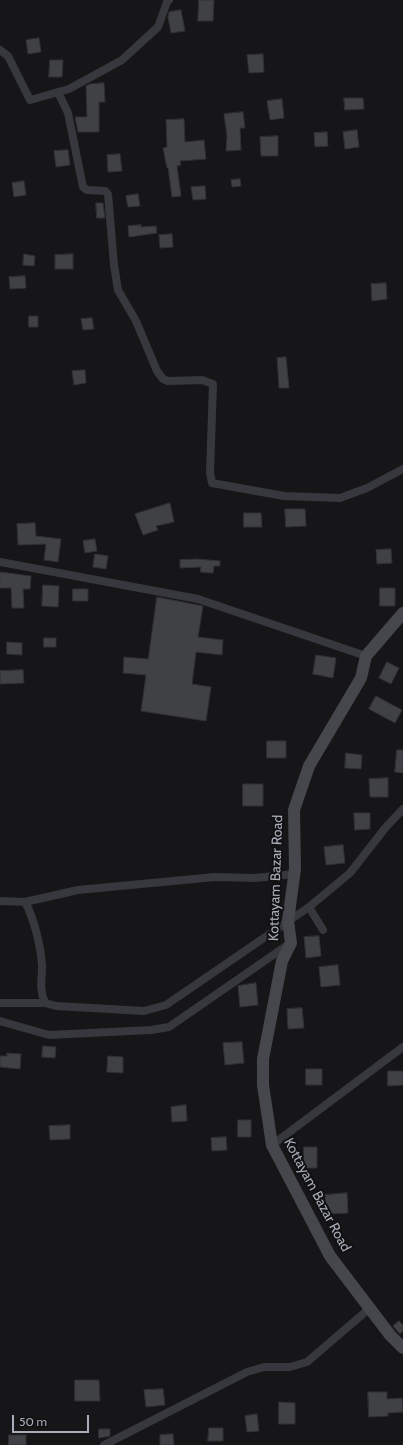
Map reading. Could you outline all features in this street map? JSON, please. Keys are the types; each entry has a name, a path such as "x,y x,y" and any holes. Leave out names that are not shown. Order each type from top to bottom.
{"main road":[{"name":"Kottayam Bazar Road","path":"403,613 366,656 361,678 309,766 294,810 294,874 288,923 291,943 282,961 263,1058 263,1085 272,1145 330,1256 403,1348"}],"street":[{"path":"0,50 8,56 30,100 69,89 122,60 158,27 166,2 169,0"},
{"path":"58,92 68,113 83,187 87,190 105,191 108,194 114,265 118,290 136,321 157,371 163,379 168,381 202,380 213,384 210,473 212,483 284,496 340,498 367,488 403,469"},
{"path":"0,562 198,599 366,656"},
{"path":"0,1003 45,1003 56,1006 104,1010 144,1011 166,1004 197,985 259,940 288,923 309,907 350,873 386,827 403,809"},
{"path":"0,901 25,902 78,890 215,877 255,878 294,874"},
{"path":"25,902 31,913 42,964 41,989 45,1003"},
{"path":"309,907 323,930"},
{"path":"0,1021 49,1035 151,1030 169,1027 291,943"},
{"path":"272,1145 403,1047"},
{"path":"104,1445 247,1372 264,1367 290,1367 306,1362 370,1308"}],"building":[{"path":"199,0 214,0 213,21 198,21"},
{"path":"181,10 185,31 171,33 168,17 169,12"},
{"path":"39,38 41,52 28,54 26,40"},
{"path":"263,54 264,72 249,73 247,55"},
{"path":"50,60 63,60 62,77 49,77"},
{"path":"104,83 105,102 99,102 99,132 78,132 75,117 87,117 86,86 90,84"},
{"path":"344,98 363,98 364,109 345,110"},
{"path":"282,99 284,118 270,120 267,101"},
{"path":"243,112 245,128 240,128 241,150 226,151 227,136 224,114"},
{"path":"184,119 185,142 204,140 206,159 180,161 181,165 177,166 181,196 172,197 168,167 167,168 163,148 167,147 166,120"},
{"path":"357,130 359,147 345,149 343,132"},
{"path":"327,132 328,146 315,147 314,133"},
{"path":"278,136 278,156 261,156 260,137"},
{"path":"68,150 70,165 56,167 54,151"},
{"path":"120,154 122,171 108,172 107,155"},
{"path":"240,179 241,186 232,187 231,180"},
{"path":"24,181 26,195 14,197 12,183"},
{"path":"205,186 206,199 193,200 191,187"},
{"path":"138,194 140,206 128,207 126,196"},
{"path":"96,203 103,203 105,218 97,218"},
{"path":"141,225 141,227 156,226 157,233 129,237 128,226"},
{"path":"172,234 173,247 160,248 159,235"},
{"path":"24,254 35,256 34,266 23,265"},
{"path":"73,254 73,269 55,269 55,255"},
{"path":"25,276 26,288 10,289 9,277"},
{"path":"386,283 387,299 372,301 371,284"},
{"path":"29,316 38,316 38,327 29,327"},
{"path":"92,318 94,329 83,330 81,319"},
{"path":"286,357 289,388 279,388 277,358"},
{"path":"85,370 86,383 74,385 72,371"},
{"path":"170,503 174,522 156,526 158,530 143,535 135,514"},
{"path":"285,509 305,509 306,526 286,527"},
{"path":"244,513 261,513 262,527 244,527"},
{"path":"35,523 36,536 61,539 58,562 44,560 46,544 18,545 17,524"},
{"path":"95,539 97,551 85,553 83,541"},
{"path":"391,549 392,563 377,564 376,550"},
{"path":"95,554 108,556 106,569 93,567"},
{"path":"197,559 220,561 220,566 214,566 213,573 200,572 201,567 180,568 180,560"},
{"path":"0,572 31,576 30,589 23,589 24,608 12,608 11,588 0,588"},
{"path":"43,585 59,586 58,607 42,606"},
{"path":"380,588 395,588 395,606 380,606"},
{"path":"73,589 88,589 88,601 73,601"},
{"path":"157,597 203,606 198,637 223,640 222,655 196,652 192,684 211,687 206,721 141,711 146,675 123,673 124,657 148,659"},
{"path":"44,638 56,638 56,647 44,647"},
{"path":"7,642 22,643 22,655 7,654"},
{"path":"316,655 336,658 333,678 313,674"},
{"path":"387,662 399,668 391,684 379,678"},
{"path":"23,670 24,683 0,684 0,671"},
{"path":"376,696 402,710 395,723 369,709"},
{"path":"267,741 286,741 286,758 267,758"},
{"path":"397,750 403,750 403,773 395,772"},
{"path":"346,753 362,755 361,769 345,768"},
{"path":"388,778 388,797 370,797 369,779"},
{"path":"243,784 263,784 263,806 243,806"},
{"path":"354,813 370,813 370,829 355,830"},
{"path":"343,845 345,863 326,865 324,847"},
{"path":"319,936 321,956 306,958 304,937"},
{"path":"338,965 340,985 321,987 319,967"},
{"path":"256,983 258,1005 240,1007 238,986"},
{"path":"302,1008 304,1028 288,1029 287,1009"},
{"path":"242,1042 244,1063 225,1065 223,1043"},
{"path":"43,1046 56,1047 55,1058 42,1057"},
{"path":"7,1053 21,1054 20,1069 0,1067 0,1056 7,1056"},
{"path":"108,1056 123,1057 123,1073 107,1072"},
{"path":"306,1069 322,1069 322,1085 306,1085"},
{"path":"388,1071 403,1071 403,1085 388,1086"},
{"path":"186,1105 187,1121 172,1122 171,1107"},
{"path":"238,1120 251,1120 251,1137 238,1137"},
{"path":"70,1125 70,1139 50,1140 49,1126"},
{"path":"226,1137 227,1150 212,1151 211,1138"},
{"path":"304,1147 317,1147 317,1168 304,1168"},
{"path":"347,1193 348,1213 326,1214 325,1195"},
{"path":"399,1321 403,1325 403,1331 400,1334 393,1326"},
{"path":"75,1380 99,1380 100,1401 75,1401"},
{"path":"163,1389 165,1405 146,1407 144,1390"},
{"path":"368,1392 387,1392 387,1399 402,1398 403,1412 388,1413 388,1416 369,1417"},
{"path":"279,1402 295,1403 295,1424 279,1424"},
{"path":"257,1414 259,1431 247,1432 245,1416"},
{"path":"209,1428 223,1428 223,1441 208,1441"},
{"path":"99,1429 110,1429 110,1436 99,1438"},
{"path":"173,1434 174,1445 160,1445 160,1435"},
{"path":"9,1435 26,1435 26,1445 9,1445"}]}
